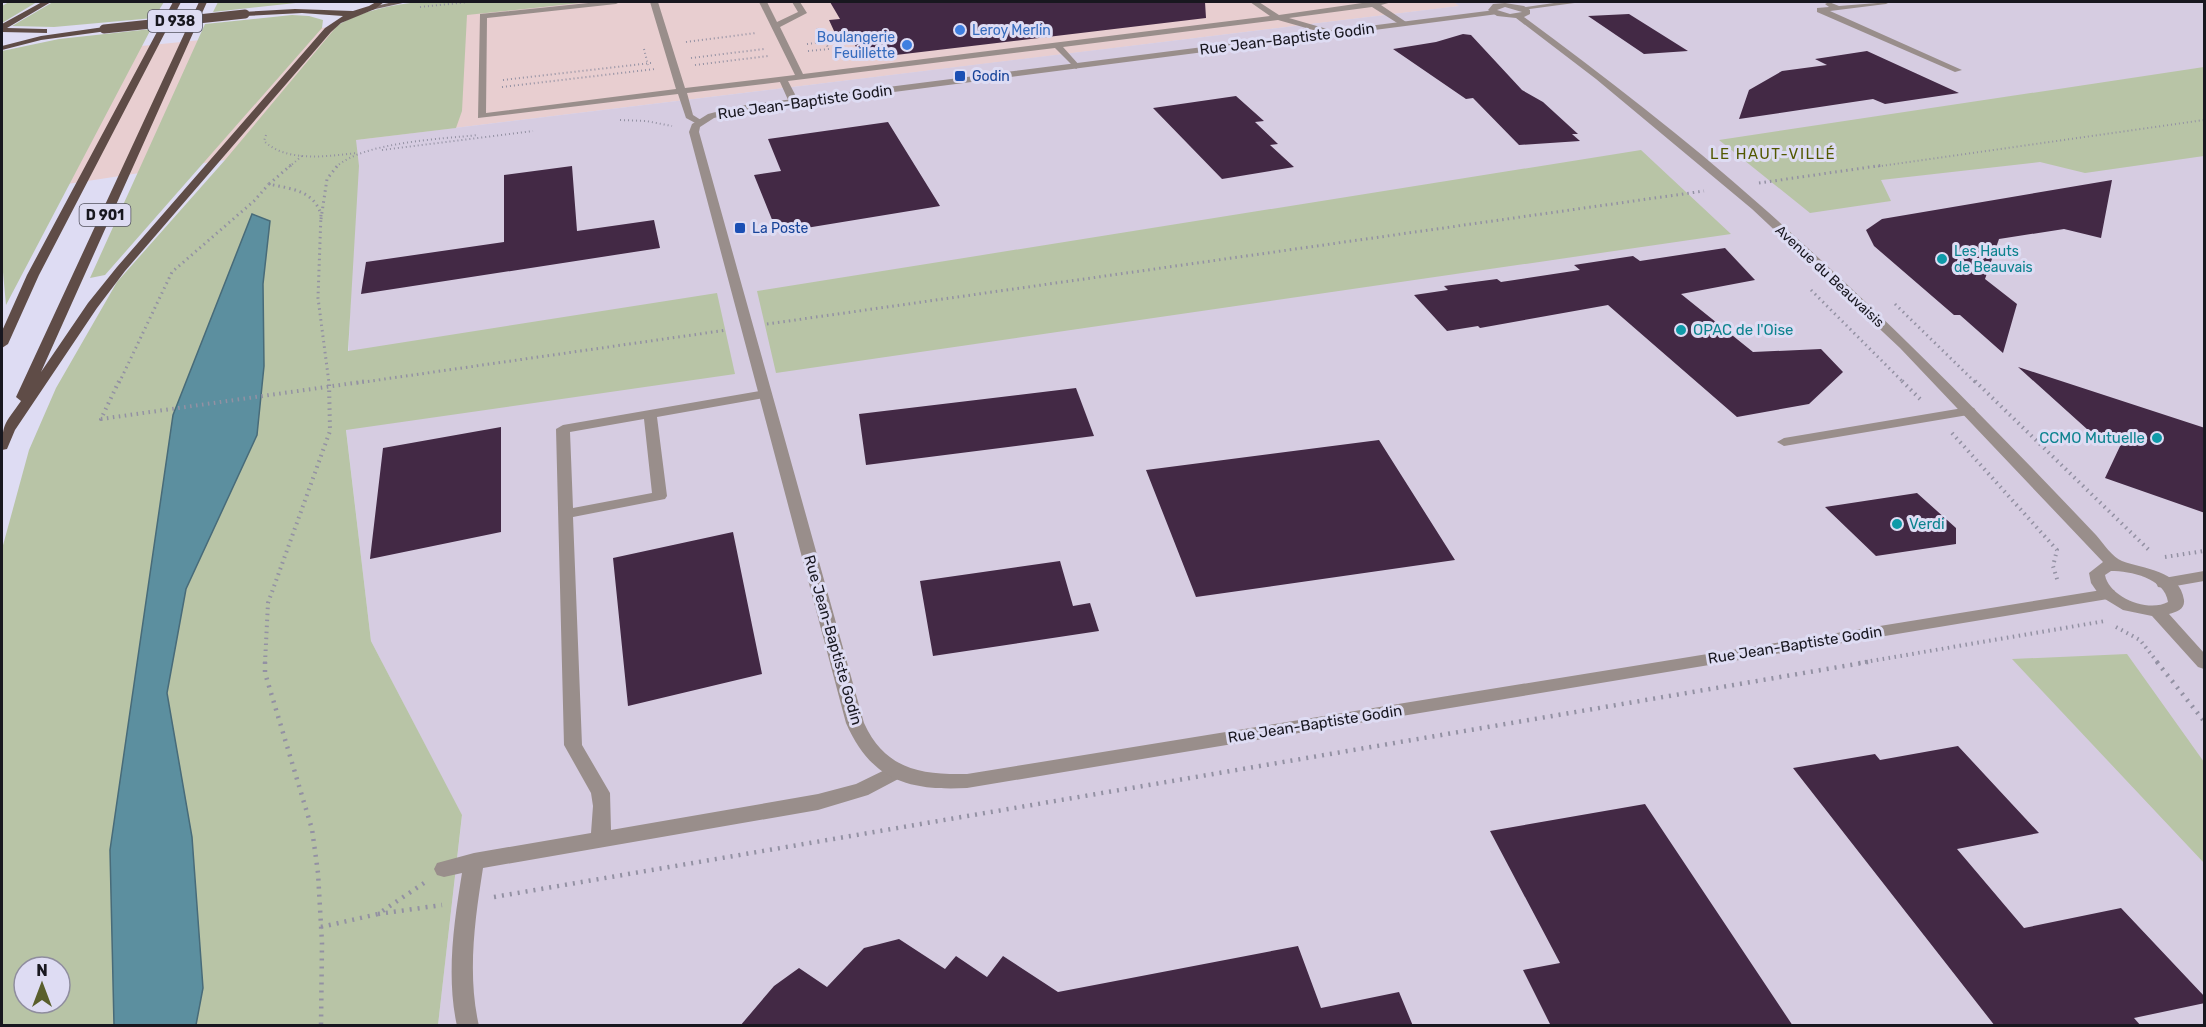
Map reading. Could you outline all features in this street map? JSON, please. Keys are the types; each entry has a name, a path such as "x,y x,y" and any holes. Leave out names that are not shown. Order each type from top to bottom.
{"main road":[{"path":"2,28 47,2"},
{"name":"D 901","path":"2,344 33,275 177,2"},
{"name":"D 901","path":"2,446 203,2"},
{"path":"371,8 380,2"},
{"path":"9,429 92,306 135,251 328,30 341,19 356,12 404,2"},
{"path":"323,5 356,12"},
{"name":"D 938","path":"13,44 104,29 323,5"},
{"path":"2,28 24,31 29,34 2,48"},
{"name":"D 938","path":"24,31 104,29"}],"street":[{"path":"616,2 483,16 481,116 1388,2"},
{"path":"654,2 689,116 696,127"},
{"path":"763,2 800,76"},
{"path":"776,28 803,14 796,2"},
{"path":"1254,2 1276,17 1331,33"},
{"path":"1521,12 1578,2"},
{"path":"1823,2 1838,8"},
{"path":"1886,2 1820,10 1958,70"},
{"path":"1372,3 1405,24"},
{"name":"Rue Jean-Baptiste Godin","path":"1521,12 1498,6 1405,24 727,111 711,116 696,127 765,394 860,737 880,762 897,771 933,782 967,781 2108,594"},
{"name":"Avenue du Beauvaisis","path":"1521,12 1734,187 1866,309 1969,411 2116,566"},
{"path":"1057,45 1076,66"},
{"path":"783,79 794,102"},
{"path":"600,840 601,795 598,786 576,756 573,745 563,429 765,394"},
{"path":"1784,442 1969,411"},
{"path":"566,514 660,496 650,414"},
{"path":"2116,566 2144,571 2164,583 2175,595 2176,604 2169,609 2157,611 2131,606 2108,594 2099,584 2097,573 2104,567 2116,566"},
{"path":"2164,583 2205,576"},
{"path":"2157,611 2205,663"},
{"path":"444,869 474,861 818,802 861,790 897,771"},
{"path":"468,1026 463,1002 463,985 468,901 474,861"}],"path":[{"path":"414,8 479,2"},
{"path":"667,44 776,28 817,27"},
{"path":"611,120 646,121 696,127"},
{"path":"1734,187 2205,120"},
{"path":"272,128 265,137 266,144 277,151 303,155 359,153 541,129"},
{"path":"303,155 172,272 101,418 1706,191 1697,183"},
{"path":"269,184 302,192 313,198 318,206 321,219 317,280 319,317 331,386 330,431 268,603 265,661 265,673 271,698 312,829 321,927 321,1026"},
{"path":"1804,283 1937,416 2057,550 2052,560 2058,583 2105,621 2140,640 2205,721"},
{"path":"2164,557 2205,551"},
{"path":"321,927 378,914 468,901 2105,621"},
{"path":"378,914 444,869"}],"shaded area":[{"path":"578,2 1454,2 1460,6 356,140 2,194 2,60"},
{"path":"1454,2 2204,2 2204,1025 438,1025 462,816 371,641 346,429 356,140 1459,6"}],"green space":[{"path":"9,2 37,2 2,23 2,6"},
{"path":"53,2 164,2 154,18 54,27 12,26"},
{"path":"218,2 305,2 213,12"},
{"path":"421,2 590,2 467,15 462,111 456,128 356,140 359,166 348,351 717,293 735,374 346,430 371,641 462,815 438,1025 2,1026 2,549 29,450 56,388 117,282 225,160 337,26 367,12"},
{"path":"292,15 323,20 322,28 105,275 90,278 205,24"},
{"path":"151,29 6,305 2,261 2,51 59,39"},
{"path":"2204,67 2204,156 2085,173 2040,162 1881,180 1891,201 1810,213 1719,140"},
{"path":"1641,150 1731,234 776,373 757,291"},
{"path":"2127,654 2204,762 2204,863 2012,659"}],"water":[{"path":"252,214 270,221 263,284 264,366 257,435 186,589 167,693 192,837 203,988 196,1025 114,1025 110,850 173,415"}],"building":[{"name":"Leroy Merlin","path":"830,2 1205,2 1206,18 862,59 854,43 840,44 829,20 840,19"},
{"path":"1629,14 1688,51 1644,54 1588,16"},
{"path":"1463,34 1471,35 1522,90 1543,102 1578,134 1572,134 1580,141 1519,145 1473,98 1466,99 1393,49 1436,42"},
{"path":"1867,51 1959,93 1885,104 1873,99 1739,119 1749,90 1782,71 1827,65 1815,59"},
{"path":"1236,96 1264,121 1255,122 1278,144 1270,145 1294,167 1222,179 1153,108"},
{"path":"888,122 940,206 806,228 804,223 775,227 754,175 781,171 768,139"},
{"path":"572,166 577,231 654,220 660,248 361,294 366,262 504,242 504,175"},
{"name":"Les Hauts de Beauvais","path":"2112,180 2101,238 2064,229 1999,239 1985,279 2017,304 2003,353 1960,315 1954,315 1874,246 1866,230 1882,219"},
{"name":"OPAC de l'Oise","path":"1725,248 1755,280 1681,294 1753,352 1821,349 1843,372 1809,404 1737,417 1608,305 1480,328 1478,326 1447,331 1414,295 1448,290 1444,286 1497,279 1501,282 1580,270 1574,265 1633,256 1640,261"},
{"name":"CCMO Mutuelle","path":"2018,367 2205,428 2205,513 2105,478 2122,442 2088,430"},
{"path":"1076,388 1094,436 866,465 859,414"},
{"path":"501,427 501,532 370,559 383,448"},
{"path":"1379,440 1455,560 1196,597 1146,470"},
{"name":"Verdi","path":"1917,493 1956,528 1956,544 1876,556 1825,507"},
{"path":"733,532 762,674 628,706 613,558"},
{"path":"1060,561 1073,606 1090,603 1099,631 933,656 920,581"},
{"path":"1958,746 2039,833 1957,849 2024,928 2121,908 2205,997 2205,1003 2134,1018 2141,1026 1995,1026 1793,768 1875,754 1880,760"},
{"path":"1645,804 1793,1026 1551,1026 1523,970 1560,963 1490,831"},
{"path":"899,939 945,969 956,956 987,977 1003,956 1058,992 1298,946 1321,1008 1399,992 1413,1026 740,1026 774,986 799,968 827,987 864,948"}],"place":[{"name":"Leroy Merlin","path":"960,30"},
{"name":"Boulangerie Feuillette","path":"907,45"},
{"name":"Godin","path":"960,76"},
{"name":"La Poste","path":"740,228"},
{"name":"Les Hauts de Beauvais","path":"1942,259"},
{"name":"OPAC de l'Oise","path":"1681,330"},
{"name":"CCMO Mutuelle","path":"2157,438"},
{"name":"Verdi","path":"1897,524"}],"district":[{"name":"LE HAUT-VILLÉ","path":"1773,154"}]}
